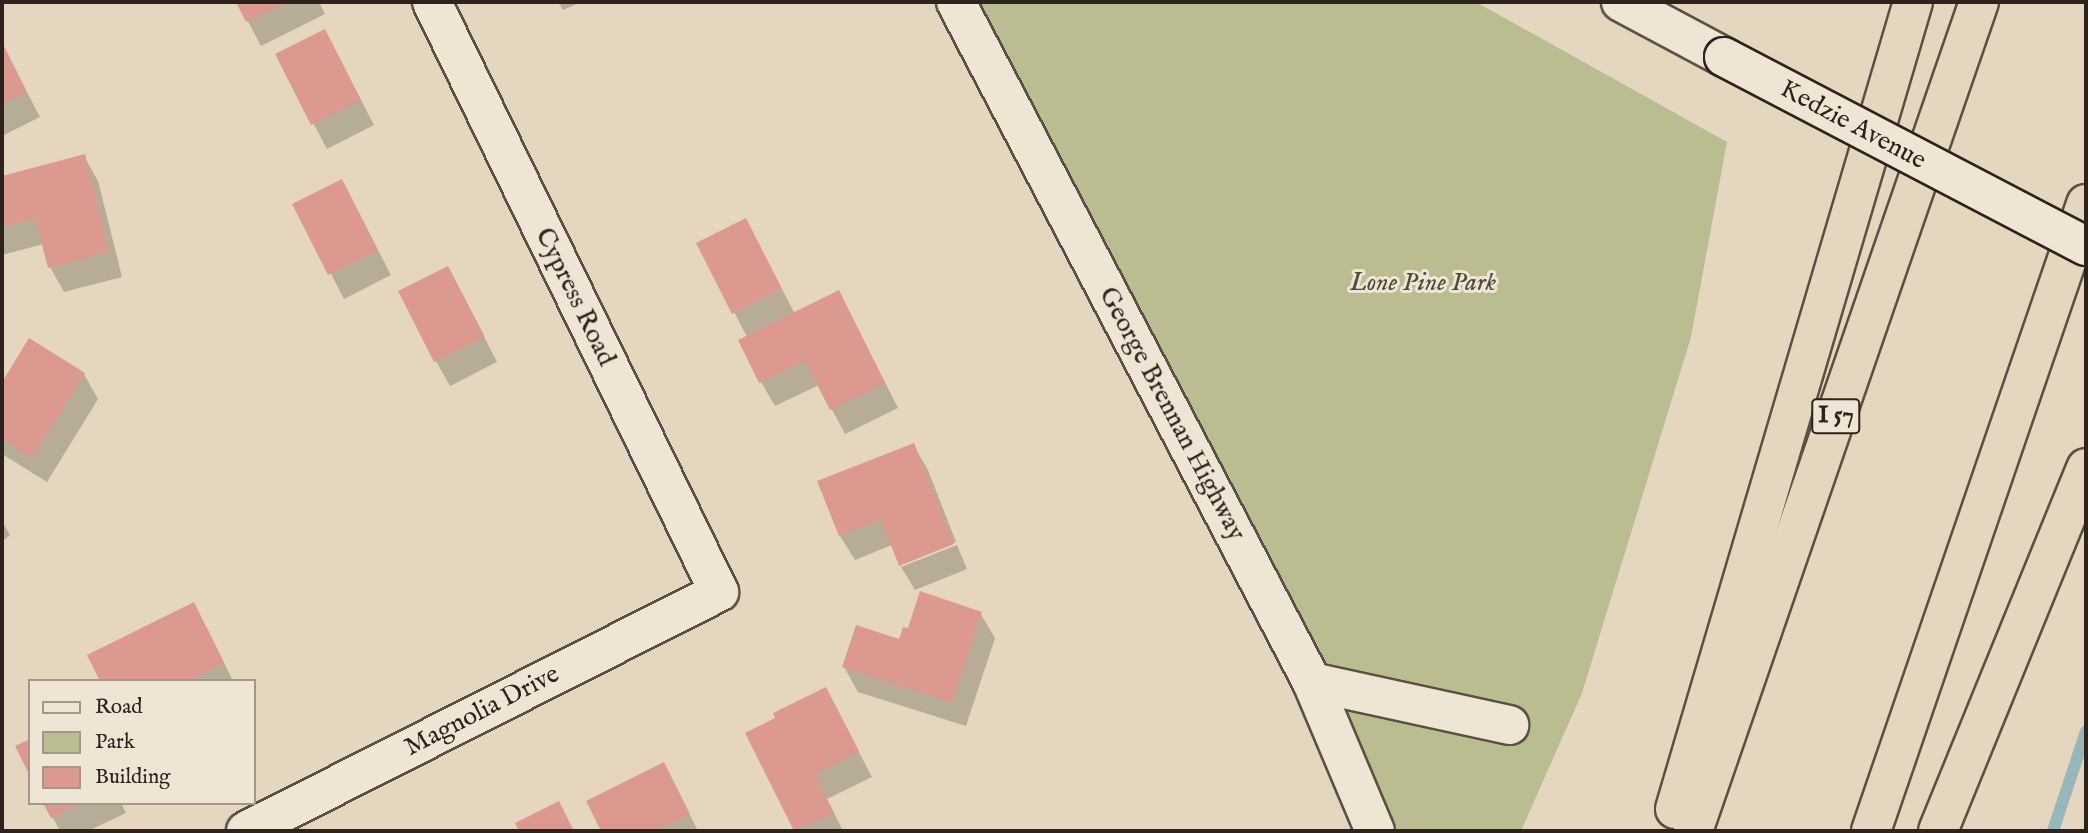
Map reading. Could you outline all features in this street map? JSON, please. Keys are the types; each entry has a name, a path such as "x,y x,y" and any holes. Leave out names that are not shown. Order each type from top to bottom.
{"highway":[{"path":"1668,831 1913,2"},
{"name":"I 57","path":"1693,831 1979,2"},
{"path":"1871,831 2086,204"},
{"path":"1938,831 2086,468"}],"street":[{"name":"Cypress Road","path":"432,2 719,592"},
{"name":"George Brennan Highway","path":"956,2 1312,682 1375,831"},
{"name":"Kedzie Avenue","path":"1621,2 2086,246"},
{"name":"Magnolia Drive","path":"246,831 719,592"},
{"path":"1312,682 1509,725"}],"green space":[{"name":"Lone Pine Park","path":"979,2 1476,2 1727,142 1691,337 1582,693 1521,831 1385,831 1117,276"}],"building":[{"path":"236,2 286,2 246,22"},
{"path":"325,29 361,100 311,125 275,54"},
{"path":"2,42 27,92 2,104"},
{"path":"85,154 109,252 48,268 35,218 2,227 2,176"},
{"path":"342,179 378,250 328,275 292,204"},
{"path":"746,218 782,289 732,314 696,243"},
{"path":"448,266 485,337 434,362 398,291"},
{"path":"839,290 885,383 830,410 805,361 759,383 738,340"},
{"path":"29,338 85,373 32,458 2,439 2,382"},
{"path":"914,443 954,544 899,566 881,519 839,536 817,481"},
{"path":"920,591 982,612 952,703 842,667 856,625 899,639 903,627 908,628"},
{"path":"194,602 224,663 192,679 99,679 87,655"},
{"path":"826,687 859,751 815,774 834,813 794,831 745,733 775,718 773,713"},
{"path":"28,740 28,772 15,746"},
{"path":"664,762 690,814 656,831 601,831 586,801"},
{"path":"559,801 574,831 519,831 515,823"},
{"path":"44,805 77,805 51,818"}],"waterway":[{"path":"2053,831 2086,731"}]}
